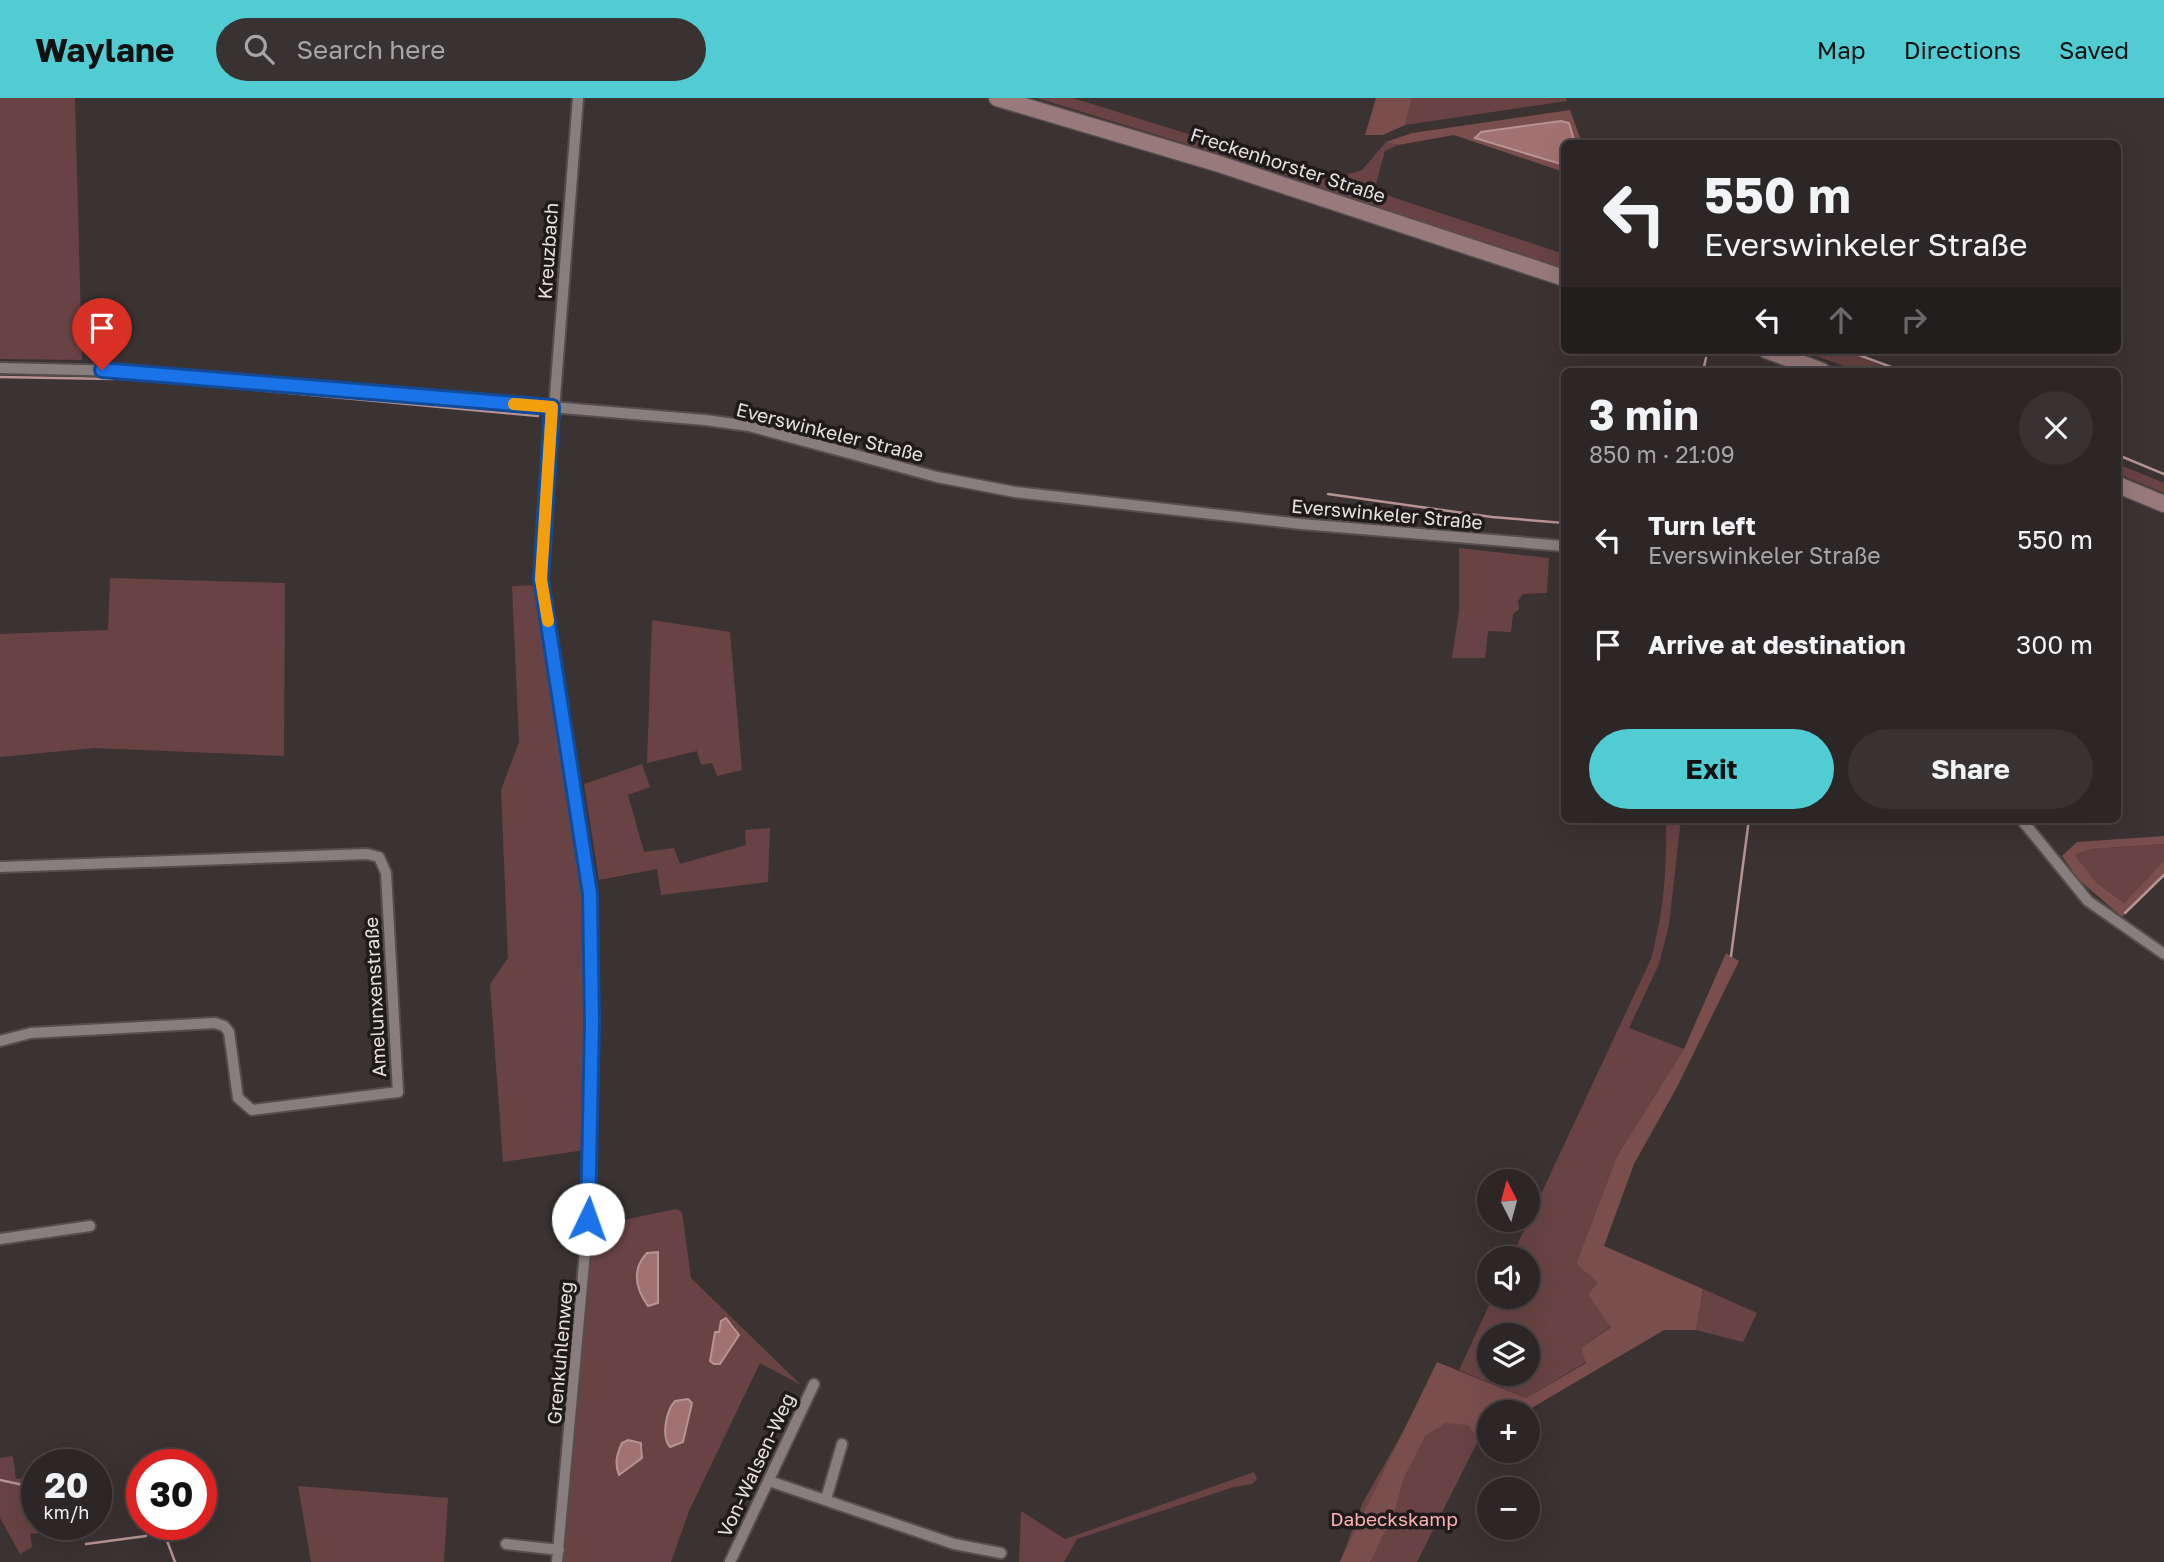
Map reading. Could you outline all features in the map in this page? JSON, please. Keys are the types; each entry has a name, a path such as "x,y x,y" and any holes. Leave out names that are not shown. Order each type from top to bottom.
{"main road":[{"name":"Freckenhorster Straße","path":"997,98 1216,163 1561,277"},
{"path":"1777,354 1814,368"},
{"path":"2121,486 2164,504"}],"street":[{"name":"Kreuzbach","path":"552,407 578,98"},
{"name":"Everswinkeler Straße","path":"0,368 124,371 749,426 937,477 1016,492 1340,528 1561,545"},
{"name":"Grenkuhlenweg","path":"506,1544 558,1556 588,1219 592,1022 590,894 541,579 552,407"},
{"path":"2024,823 2088,901 2164,954"},
{"name":"Amelunxenstraße","path":"0,867 366,854 379,857 386,873 398,1092 252,1110 238,1098 229,1032 224,1026 215,1023 31,1034 0,1041"},
{"path":"0,1239 90,1226"},
{"name":"Von-Walsen-Weg","path":"730,1562 814,1384"},
{"path":"825,1499 842,1444"},
{"path":"769,1480 954,1544 1002,1553"}],"green space":[{"path":"0,98 75,98 82,360 0,359"},
{"path":"1037,98 1073,98 1332,179 1362,170 1386,142 1398,145 1385,151 1374,191 1561,253 1561,269 1261,167"},
{"path":"1412,98 1566,98 1567,101 1405,125"},
{"path":"1810,354 1853,354 1886,368 1850,368"},
{"path":"2121,465 2164,483 2164,493 2121,475"},
{"path":"1459,548 1549,558 1547,593 1523,594 1518,601 1519,609 1513,614 1511,632 1488,631 1485,658 1452,658 1459,611"},
{"path":"110,578 285,583 284,756 95,748 0,757 0,634 108,630"},
{"path":"539,585 584,893 588,1019 585,1150 503,1162 490,984 508,958 501,790 519,742 512,586"},
{"path":"652,620 730,632 742,770 717,776 712,763 701,765 697,751 647,763"},
{"path":"642,764 650,787 628,795 644,852 674,848 680,864 746,845 745,830 770,828 768,882 661,895 657,869 599,880 584,784"},
{"path":"1666,823 1681,823 1669,925 1659,964 1629,1028 1684,1049 1617,1156 1576,1264 1599,1282 1588,1295 1611,1326 1581,1348 1586,1362 1526,1398 1497,1386 1540,1386 1540,1323 1481,1323 1487,1309 1540,1309 1540,1246 1517,1246 1523,1232 1540,1232 1540,1196 1651,959 1662,907"},
{"path":"2164,844 2164,861 2124,903 2096,882 2075,855 2091,849"},
{"path":"676,1209 682,1212 691,1278 801,1385 760,1363 689,1511 671,1562 562,1562 590,1227","holes":["659,1254 658,1303 649,1306 638,1283 642,1258","726,1318 736,1328 729,1349 710,1360 715,1333 719,1332","692,1403 683,1442 671,1447 665,1440 665,1430","643,1446 642,1457 628,1468 616,1462 618,1451"]},
{"path":"1703,1289 1757,1313 1743,1342 1696,1330"},
{"path":"1477,1331 1477,1378 1459,1370"},
{"name":"Dabeckskamp","path":"1438,1370 1488,1400 1477,1400 1477,1443 1417,1562 1340,1562 1363,1502"},
{"path":"13,1456 16,1479 21,1479 21,1540 31,1540 32,1547 20,1554 0,1518 0,1458"},
{"path":"1254,1472 1257,1479 1252,1484 1234,1487 1077,1539 1064,1562 1019,1562 1021,1511 1065,1539"},
{"path":"298,1486 448,1498 444,1562 311,1562"}],"shaded area":[{"path":"1376,98 1412,98 1405,125 1383,135 1365,135"},
{"path":"1570,110 1581,140 1561,140 1561,171 1454,135 1398,145 1386,142 1412,133"},
{"path":"1561,121 1569,123 1574,140 1561,140 1561,164 1475,138 1481,132"},
{"path":"2164,836 2164,844 2091,849 2075,855 2096,882 2124,903 2164,861 2164,876 2122,917 2078,879 2062,856 2077,842"},
{"path":"1726,953 1739,961 1677,1087 1634,1164 1604,1246 1703,1289 1696,1330 1664,1330 1540,1403 1540,1400 1477,1400 1477,1436 1468,1425 1445,1423 1425,1436 1404,1477 1395,1510 1370,1562 1340,1562 1437,1362 1477,1378 1477,1386 1496,1386 1526,1398 1586,1363 1581,1348 1611,1327 1588,1295 1598,1282 1576,1264 1617,1156 1684,1049"},
{"path":"658,1252 658,1303 648,1306 638,1286 637,1273 647,1253"},
{"path":"726,1318 739,1335 720,1364 714,1364 710,1361 715,1332 719,1332 721,1321"},
{"path":"688,1399 692,1403 683,1442 670,1447 665,1431 669,1411 675,1401"},
{"path":"628,1440 641,1443 642,1458 619,1475 618,1455 622,1443"}],"waterway":[{"path":"1856,354 1894,368"},
{"path":"1704,368 1706,358"},
{"path":"0,377 113,379"},
{"path":"128,379 174,383"},
{"path":"193,384 538,416"},
{"path":"2121,456 2164,474"},
{"path":"1328,494 1492,517 1561,523"},
{"path":"1731,956 1748,823"},
{"path":"2125,913 2164,875"},
{"path":"0,1480 21,1485"},
{"path":"86,1544 126,1539"},
{"path":"167,1540 175,1562"}],"slow traffic":[{"path":"514,404 552,407 541,579 548,621"}],"route":[{"path":"102,370 552,407 541,579 583,835 590,894 592,1155 588,1219"}]}
